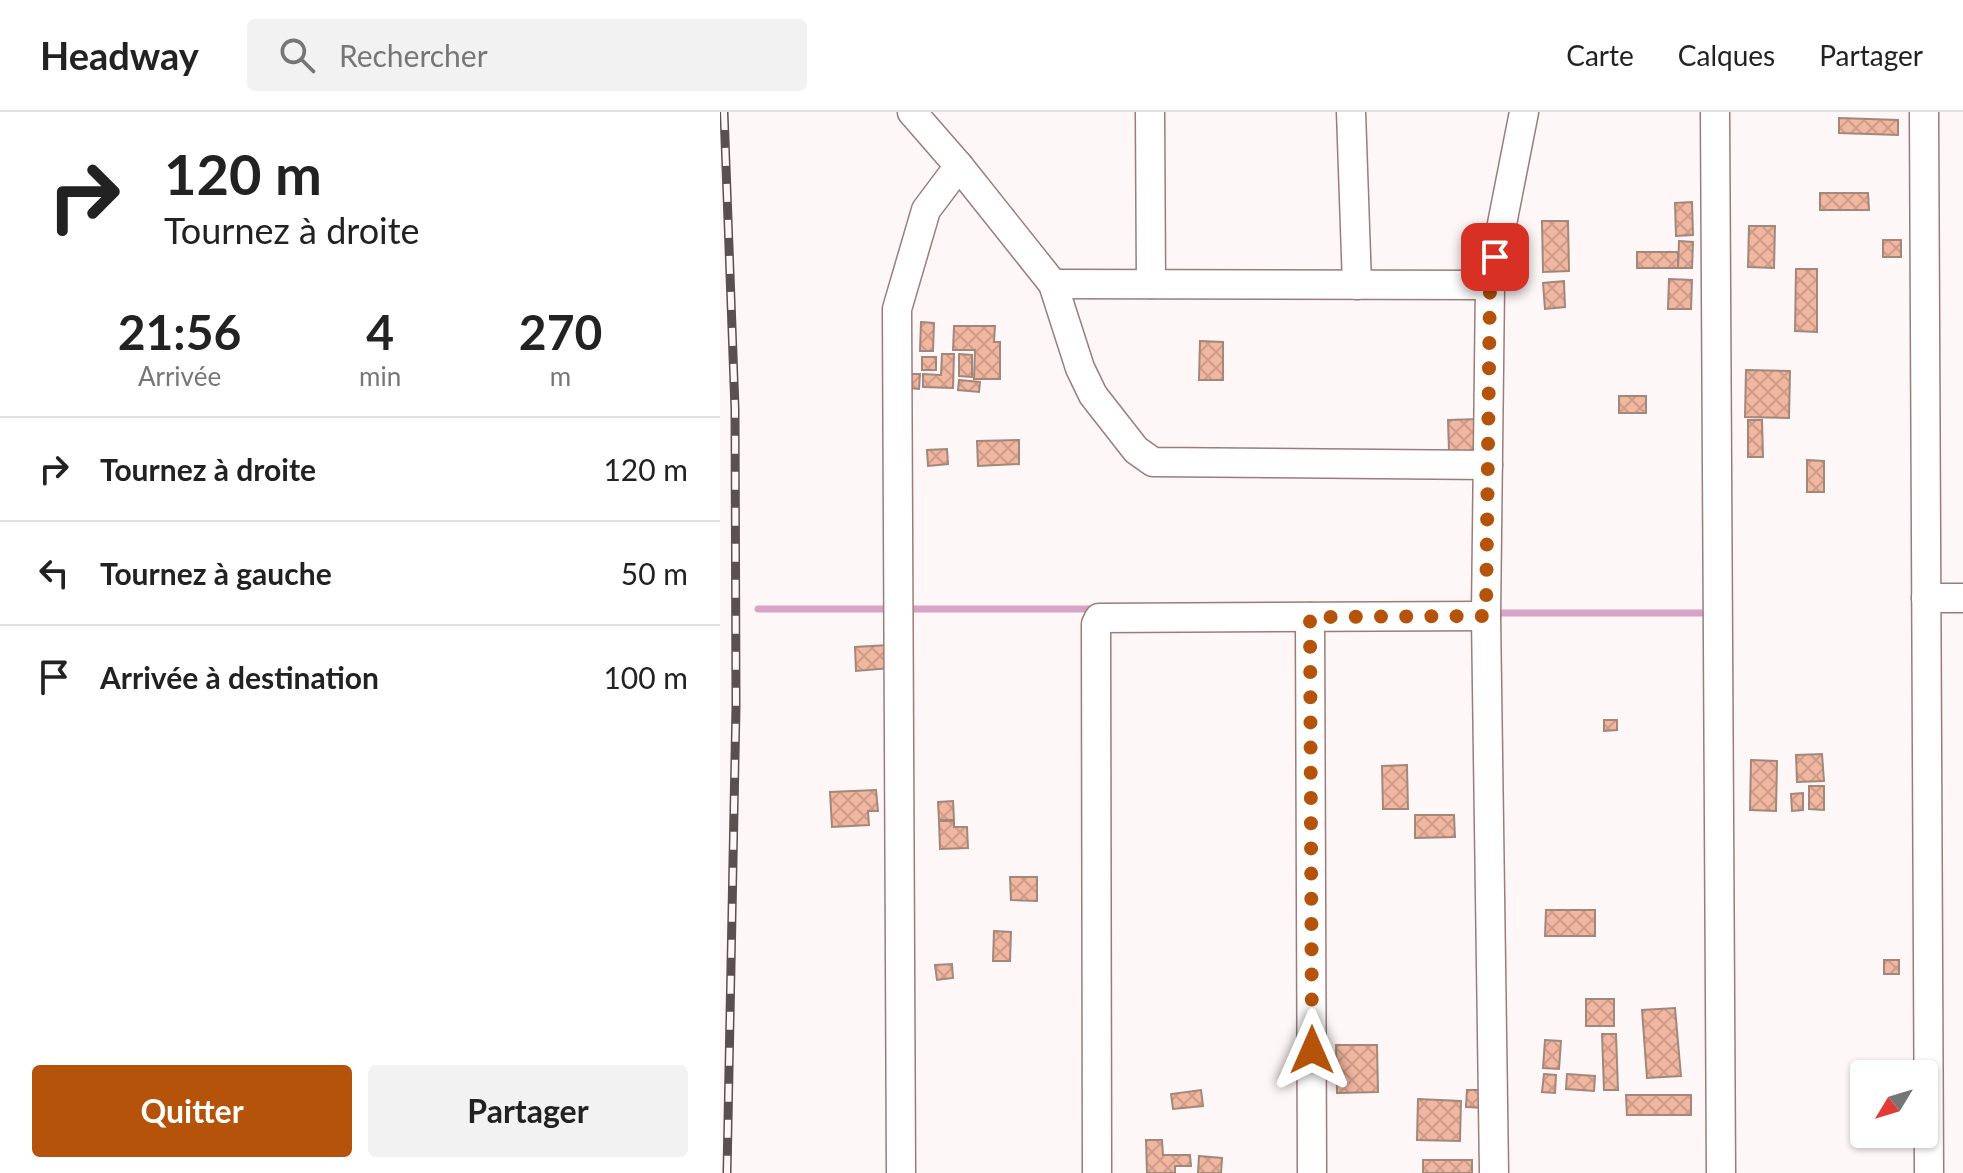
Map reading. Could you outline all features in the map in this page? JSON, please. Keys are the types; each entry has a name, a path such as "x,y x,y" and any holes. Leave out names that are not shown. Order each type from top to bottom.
{"street":[{"path":"912,112 1053,284 1080,368 1093,395 1136,450 1153,462 1488,465"},
{"path":"1150,112 1151,284"},
{"path":"1351,112 1357,285"},
{"path":"1494,1173 1486,616 1490,285 1524,112"},
{"path":"1715,112 1721,1173"},
{"path":"1924,112 1929,1173"},
{"path":"901,1173 897,309 926,210 959,166"},
{"path":"1053,284 1490,285"},
{"path":"1926,598 1963,598"},
{"path":"1097,1173 1096,624 1099,618 1486,616"},
{"path":"1310,617 1312,1173"}],"building":[{"path":"1839,118 1898,120 1898,135 1839,133"},
{"path":"1820,193 1868,193 1869,210 1820,210"},
{"path":"1692,202 1693,235 1676,236 1675,203"},
{"path":"1542,221 1568,221 1569,271 1543,272"},
{"path":"1749,226 1775,226 1774,268 1748,267"},
{"path":"1883,240 1901,240 1901,257 1883,257"},
{"path":"1679,241 1693,242 1692,268 1678,268"},
{"path":"1637,252 1678,252 1678,268 1637,268"},
{"path":"1796,269 1817,269 1817,332 1795,331"},
{"path":"1669,279 1692,280 1691,309 1668,309"},
{"path":"1564,281 1565,307 1545,309 1543,283"},
{"path":"921,322 934,323 933,351 920,351"},
{"path":"954,326 995,326 994,342 1000,342 1000,379 974,379 975,350 953,350"},
{"path":"1200,341 1223,342 1223,380 1199,380"},
{"path":"942,354 954,354 953,388 923,387 923,374 941,375"},
{"path":"959,354 972,355 972,377 959,376"},
{"path":"922,357 936,357 936,370 922,370"},
{"path":"1746,370 1790,371 1789,418 1745,417"},
{"path":"910,374 920,374 919,389 909,388"},
{"path":"959,380 980,382 979,392 958,390"},
{"path":"1619,396 1646,396 1646,413 1619,413"},
{"path":"1479,419 1480,451 1449,452 1448,420"},
{"path":"1748,420 1762,420 1763,457 1748,457"},
{"path":"1019,440 1019,464 978,466 977,441"},
{"path":"947,449 948,464 928,466 927,450"},
{"path":"1807,460 1824,461 1824,492 1807,492"},
{"path":"888,645 890,668 856,671 855,647"},
{"path":"1604,720 1617,720 1617,730 1604,731"},
{"path":"1822,754 1824,781 1797,782 1796,755"},
{"path":"1751,760 1777,761 1776,811 1750,810"},
{"path":"1407,765 1408,809 1383,809 1382,766"},
{"path":"1809,786 1824,786 1824,810 1809,809"},
{"path":"876,790 878,811 868,811 869,825 832,827 830,792"},
{"path":"1803,793 1803,810 1792,811 1791,794"},
{"path":"953,801 954,820 939,820 938,802"},
{"path":"1415,815 1454,815 1455,837 1415,838"},
{"path":"939,821 954,821 954,827 967,827 968,848 940,849"},
{"path":"1010,877 1037,877 1037,901 1011,900"},
{"path":"1546,910 1595,910 1595,936 1545,936"},
{"path":"994,931 1011,932 1010,961 993,961"},
{"path":"1884,960 1899,960 1899,974 1884,974"},
{"path":"952,964 953,978 937,980 935,965"},
{"path":"1586,999 1614,999 1614,1026 1586,1026"},
{"path":"1675,1008 1681,1076 1647,1078 1642,1010"},
{"path":"1602,1034 1616,1034 1618,1090 1604,1090"},
{"path":"1545,1040 1561,1041 1559,1069 1543,1068"},
{"path":"1336,1045 1377,1045 1378,1092 1337,1093"},
{"path":"1544,1074 1556,1075 1555,1093 1542,1092"},
{"path":"1567,1074 1595,1076 1594,1091 1566,1089"},
{"path":"1201,1090 1203,1106 1173,1109 1171,1094"},
{"path":"1467,1090 1487,1090 1487,1108 1466,1107"},
{"path":"1626,1095 1691,1095 1691,1115 1627,1115"},
{"path":"1418,1099 1461,1101 1460,1141 1417,1140"},
{"path":"1146,1140 1162,1140 1163,1155 1190,1155 1191,1166 1175,1166 1175,1173 1147,1173"},
{"path":"1199,1156 1222,1158 1221,1173 1198,1173"},
{"path":"1423,1160 1472,1160 1472,1173 1423,1173"}],"waterway":[{"path":"758,609 894,609"},
{"path":"906,609 1098,609"},
{"path":"1490,613 1710,613"}],"railway":[{"path":"724,112 735,409 736,706 727,1173"}],"route":[{"path":"1312,1050 1310,617 1486,616 1490,285 1495,257"}]}
